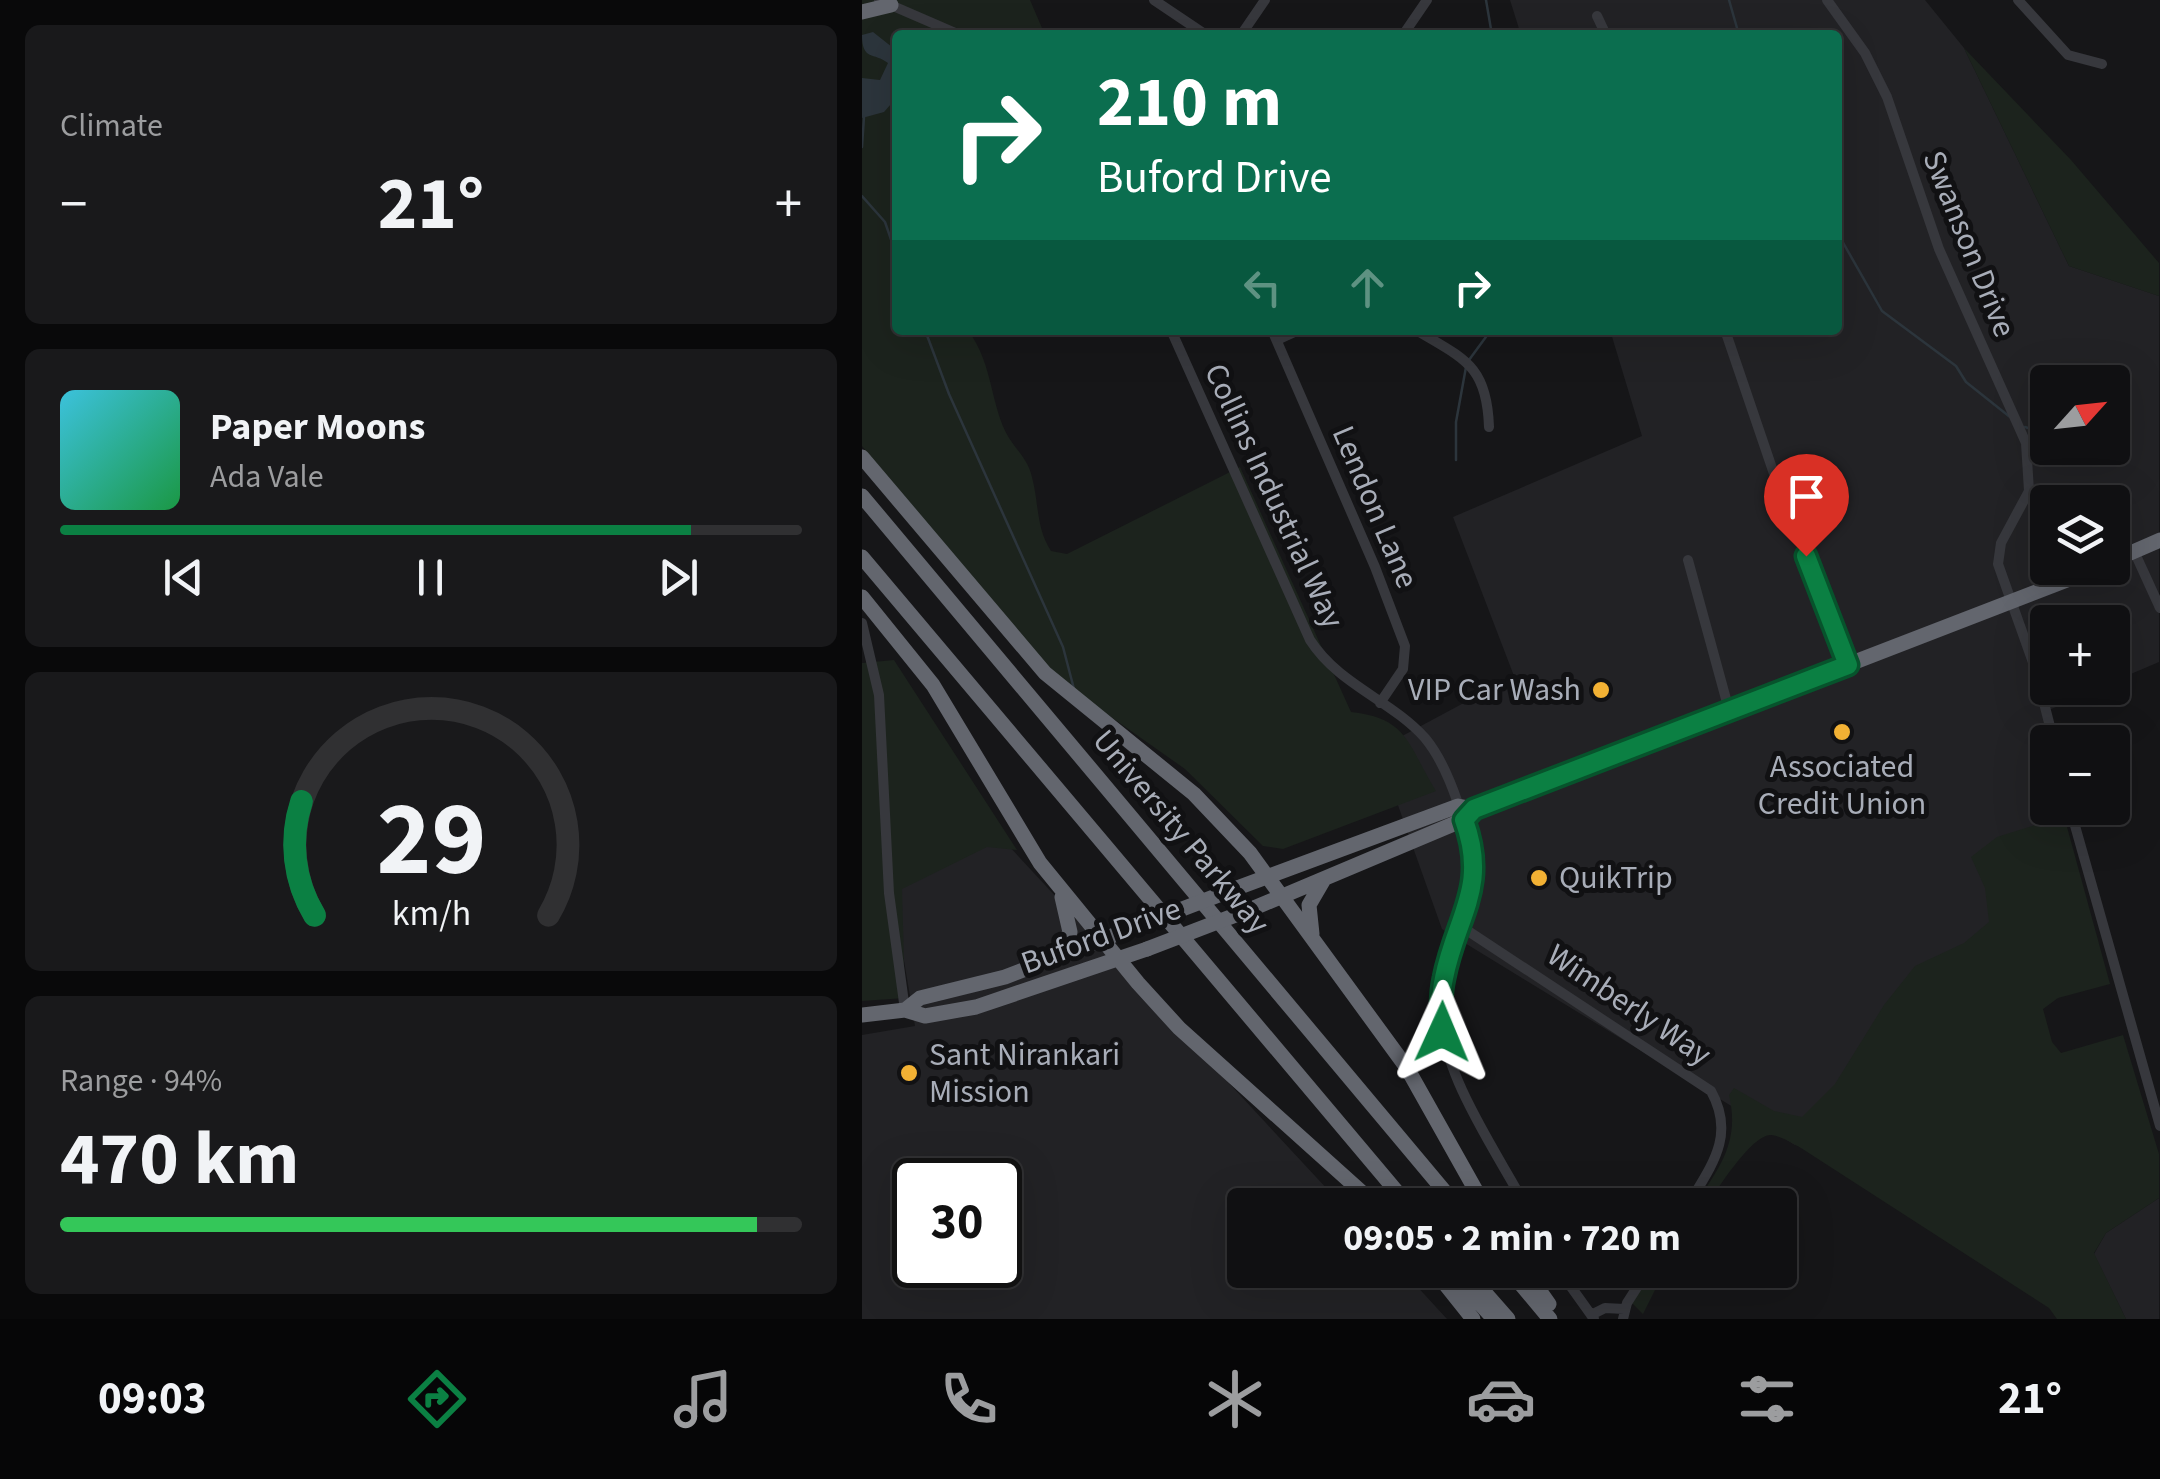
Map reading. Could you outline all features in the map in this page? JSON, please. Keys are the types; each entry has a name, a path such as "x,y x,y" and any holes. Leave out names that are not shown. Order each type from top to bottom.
{"highway":[{"path":"862,12 885,3"},
{"path":"862,457 1044,672 1097,720 1194,794 1250,854 1422,1090 1475,1188"},
{"name":"University Parkway","path":"862,496 1442,1188"},
{"path":"2130,553 2160,540"},
{"name":"University Parkway","path":"862,557 1394,1188"},
{"name":"Buford Drive","path":"904,1010 920,998 962,990 1056,958 1298,864 1465,812 2054,585"},
{"path":"862,597 933,685 1022,838 1138,984 1179,1028 1357,1188"},
{"name":"Buford Drive","path":"862,1015 904,1010 925,1016 970,1008 1085,973 1324,881 1465,812"},
{"path":"1250,854 1298,864"},
{"path":"1314,942 1308,911 1324,881"},
{"path":"1056,958 1070,932 1058,887"},
{"path":"1085,973 1138,984"},
{"path":"1448,1288 1473,1319"},
{"path":"1466,1288 1494,1319"},
{"path":"1481,1288 1508,1319"},
{"path":"1525,1288 1550,1319"},
{"path":"1538,1288 1560,1319"}],"street":[{"path":"1154,0 1199,30"},
{"path":"1244,30 1265,0"},
{"path":"1406,30 1428,0"},
{"name":"Swanson Drive","path":"1827,0 1865,53 1887,97 1939,249 2026,443 2029,491 2000,554 2010,602 2035,668 2050,725"},
{"path":"2018,0 2068,55 2102,64"},
{"path":"885,3 948,30"},
{"path":"1597,16 1604,30"},
{"name":"Collins Industrial Way","path":"1173,335 1310,640 1330,666 1427,740 1465,812 1474,874 1462,926 1444,973 1440,1000 1446,1051 1516,1188"},
{"name":"Lendon Lane","path":"1274,335 1376,567 1405,646 1403,668 1380,703"},
{"path":"1424,335 1468,361 1488,400 1489,427"},
{"path":"1727,335 1773,470 1848,665"},
{"path":"2134,551 2160,608"},
{"path":"1688,560 1729,710"},
{"path":"862,623 880,694 889,893 904,1010"},
{"path":"2075,825 2160,1126"},
{"name":"Wimberly Way","path":"1462,926 1711,1091 1724,1122 1722,1141 1697,1188"},
{"path":"1572,1288 1593,1317 1610,1307 1624,1314 1638,1288"}],"shaded area":[{"path":"862,0 1030,0 1043,30 892,30 892,335 971,335 983,358 1003,426 1030,471 1040,525 1051,551 1067,554 1240,467 1351,712 1370,715 1396,728 1436,791 1283,849 1263,846 1185,769 1060,681 862,446"},
{"path":"1510,0 1925,0 1964,48 2069,266 2159,296 2159,662 2130,674 2130,605 2030,605 2030,705 2061,705 2049,710 2052,725 2030,725 2030,825 2061,825 1987,852 2010,928 1795,1145 1442,929 1378,749 1514,676 1453,517 1642,436 1612,335 1842,335 1842,30 1519,30"},
{"path":"873,32 892,47 892,103 884,112 862,118 862,78 880,80 888,63 864,49 862,35"},
{"path":"1964,48 2071,160 2159,263 2159,296 2069,266"},
{"path":"894,660 1017,850 987,847 902,889 905,998 862,1001 862,663"},
{"path":"2035,825 2066,825 2110,984 2058,998 2043,1009 2052,1042 2061,1053 2123,1035 2159,1154 2159,1198 2106,1233 2094,1253 2126,1319 2057,1319 2049,1308 1783,1138 1763,1137 1745,1153 1719,1188 1706,1188 1730,1140 1729,1095 1734,1088 1774,1111 1802,1117 1835,1084 1884,1005 1915,966 1964,943 1989,922 1985,888 1971,857 1997,837"},
{"path":"994,830 1326,1188 1227,1188 1227,1288 1419,1288 1447,1319 862,1319 862,1035 915,1026 892,889"},
{"path":"2159,1198 2159,1319 2126,1319 2094,1254 2106,1233"},
{"path":"1642,1288 1656,1288 1643,1314 1632,1303"}],"waterway":[{"path":"1486,0 1491,30"},
{"path":"1729,0 1738,30"},
{"path":"862,147 864,117"},
{"path":"862,196 885,222 892,242"},
{"path":"1842,241 1882,311 1956,366 1966,382 2010,417"},
{"path":"927,335 949,394 1063,647 1074,689"},
{"path":"1469,360 1487,335"},
{"path":"1456,460 1456,422 1466,367"},
{"path":"2025,427 2030,429"}],"place":[{"name":"VIP Car Wash","path":"1601,690"},
{"name":"Associated Credit Union","path":"1842,732"},
{"name":"QuikTrip","path":"1539,878"},
{"name":"Sant Nirankari Mission","path":"909,1073"}],"route":[{"path":"1442,1032 1440,1000 1444,973 1473,892 1474,862 1464,820 1474,809 1848,665 1806,556"}]}
